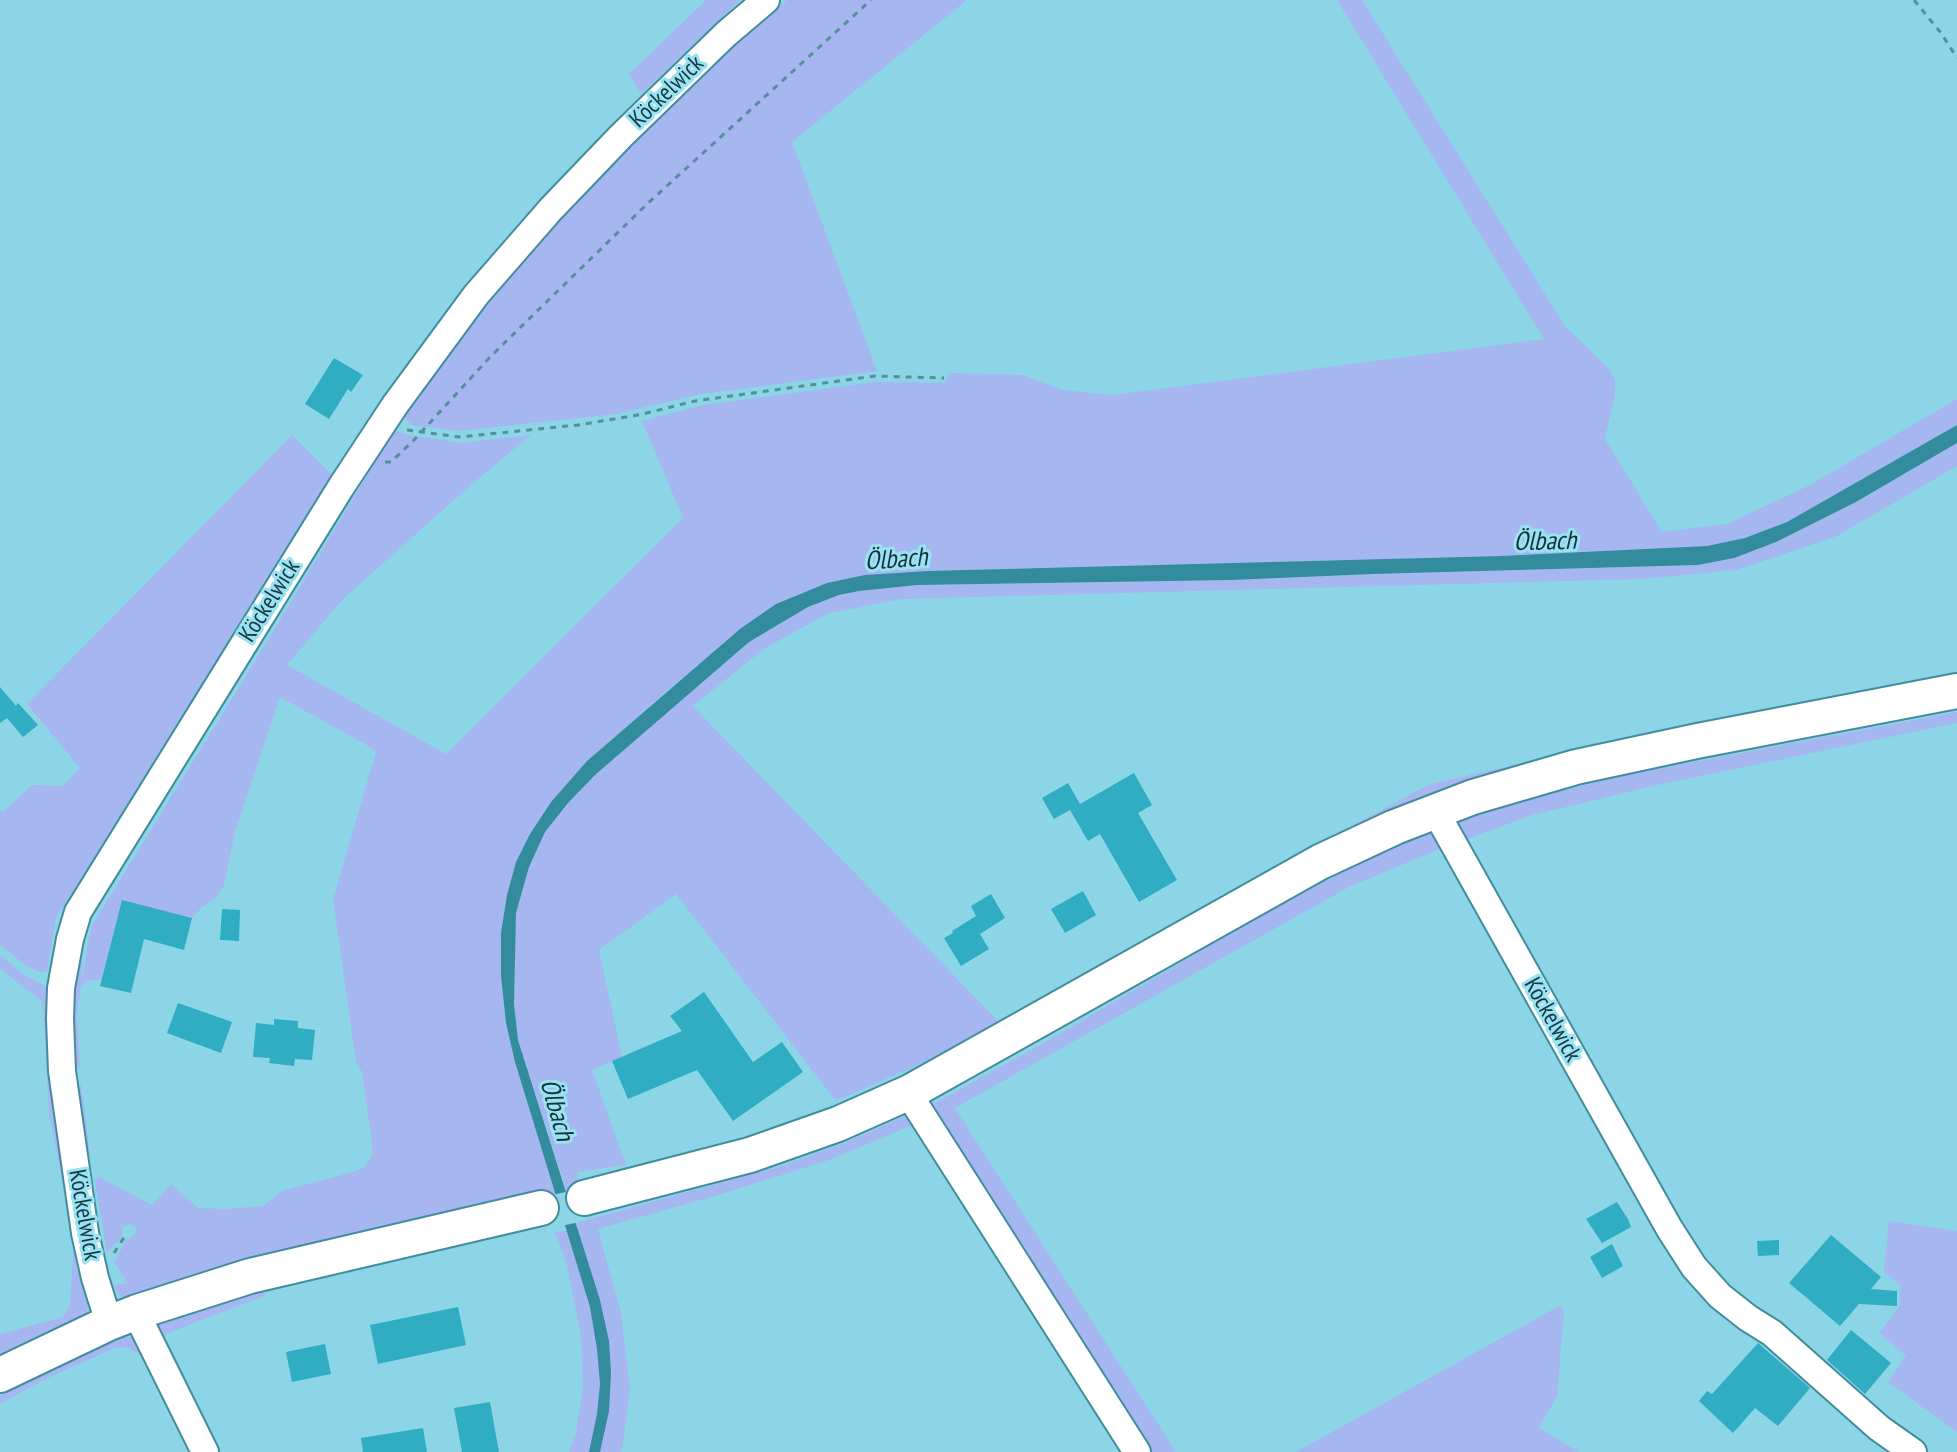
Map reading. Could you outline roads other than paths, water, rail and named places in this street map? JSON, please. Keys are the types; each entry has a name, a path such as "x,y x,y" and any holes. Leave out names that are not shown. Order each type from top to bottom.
{"main road":[{"path":"584,1198 750,1155 838,1124 910,1092 1320,862 1395,827 1473,797 1576,767 1957,691"},
{"path":"0,1375 123,1317 250,1276 541,1208"}],"street":[{"name":"Köckelwick","path":"205,1452 143,1327 123,1317 95,1278 64,1095 60,1019 61,988 78,912 356,464 476,295 551,209 642,115 766,0"},
{"name":"Köckelwick","path":"1438,810 1443,825 1669,1228 1694,1267 1720,1296 1772,1333 1879,1428 1913,1452"},
{"path":"910,1092 1137,1452"},
{"path":"541,1208 584,1198"}],"water label":[{"name":"Ölbach","path":"1545,542"},
{"name":"Ölbach","path":"896,560"},
{"name":"Ölbach","path":"556,1110"}]}
